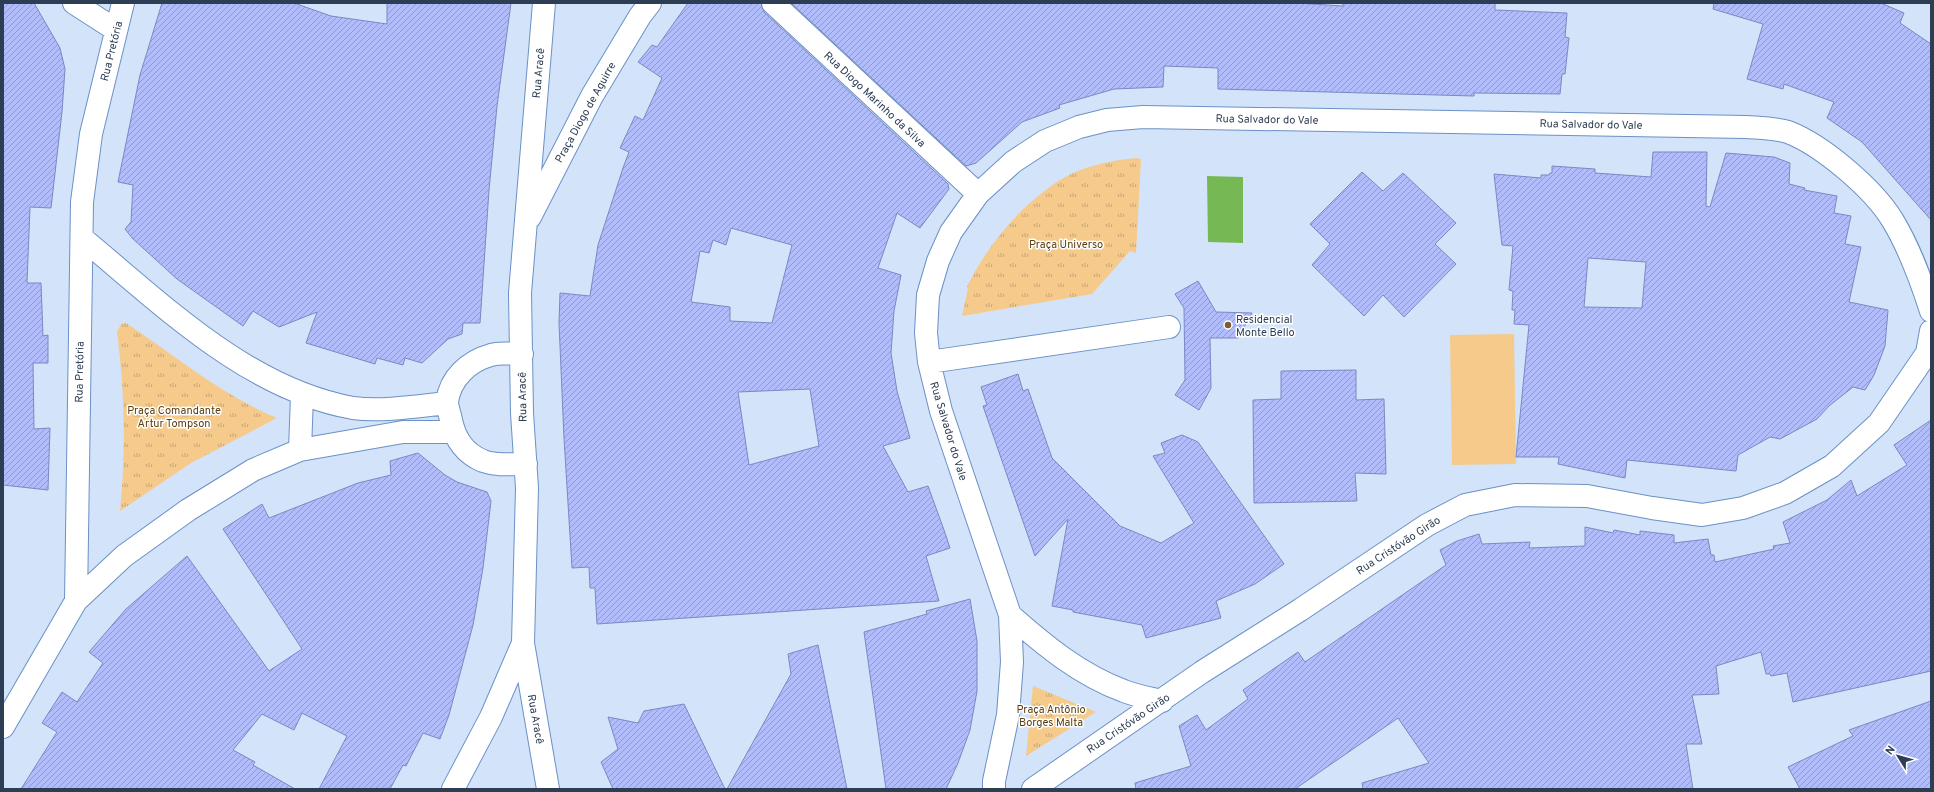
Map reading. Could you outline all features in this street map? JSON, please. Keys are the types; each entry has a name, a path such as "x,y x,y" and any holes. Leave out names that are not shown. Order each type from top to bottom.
{"street":[{"path":"74,3 116,30"},
{"name":"Rua Pretória","path":"3,727 76,601 82,202 91,134 123,3"},
{"name":"Rua Aracê","path":"544,3 520,293 522,413 527,488 523,644 548,789"},
{"name":"Praça Diogo de Aguirre","path":"526,225 592,96 640,16 650,3"},
{"name":"Rua Diogo Marinho da Silva","path":"773,3 978,194"},
{"name":"Rua Salvador do Vale","path":"994,789 994,781 1008,716 1012,662 1010,615 941,411 929,362 926,334 928,295 938,261 951,232 978,194 1013,162 1045,141 1079,126 1107,120 1143,117 1746,127 1787,132 1817,147 1869,191 1893,220 1917,267 1931,310"},
{"path":"82,238 172,315 246,366 302,395 354,408 401,408 447,403"},
{"path":"929,362 1169,327"},
{"name":"Rua Cristóvão Girão","path":"1033,789 1064,766 1162,701 1202,672 1300,610 1427,525 1465,505 1515,495 1587,496 1652,508 1702,515 1743,508 1785,493 1832,466 1879,423 1929,353 1931,331"},
{"path":"522,354 492,354 467,367 458,375 451,388 447,403 453,432 463,448 484,461 494,464 526,464"},
{"path":"300,450 302,395"},
{"path":"76,601 124,556 188,510 254,470 300,450 403,432 453,432"},
{"name":"Rua Salvador do Vale","path":"1010,615 1052,652 1088,674 1124,691 1162,701"},
{"path":"453,789 491,717 523,644"}],"green space":[{"name":"Praça Universo","path":"1136,158 1141,159 1136,253 1130,251 1092,294 962,316 967,287 975,271 997,238 1024,208 1055,183 1071,174 1103,163"},
{"name":"Praça Comandante Artur Tompson","path":"126,323 218,387 256,409 277,418 191,463 120,511 124,422 122,377 117,332 121,324"},
{"path":"1514,334 1516,464 1452,465 1450,335"},
{"name":"Praça Antônio Borges Malta","path":"1033,686 1096,712 1026,756"}],"shaded area":[{"path":"1207,176 1243,177 1243,243 1208,242"}],"building":[{"path":"3,3 34,3 60,48 65,69 62,112 51,208 30,207 27,283 41,283 43,336 48,335 48,363 33,363 34,429 50,428 48,490 3,485"},
{"path":"162,3 294,3 331,16 387,24 387,3 511,3 497,106 489,190 480,323 463,323 462,334 448,339 422,363 405,358 403,365 377,358 375,364 306,343 317,312 279,327 253,311 243,326 177,279 133,239 125,229 131,222 133,185 118,182 140,75"},
{"path":"688,3 761,3 764,12 948,184 949,189 920,228 897,213 878,268 901,275 894,311 891,353 897,391 910,438 883,446 908,492 928,486 944,530 950,548 926,556 939,601 597,624 595,588 590,588 589,567 572,568 564,438 559,323 560,293 590,296 598,245 629,152 620,148 635,116 643,120 662,78 638,62 652,45 657,47","holes":["731,228 792,245 772,323 730,321 730,307 691,302 700,251 709,253 713,240 726,245","810,389 819,446 749,465 738,392"]},
{"path":"791,3 1296,3 1343,6 1343,3 1495,3 1495,10 1567,13 1565,37 1569,38 1565,74 1562,74 1560,94 1474,93 1474,96 1218,89 1218,68 1164,66 1163,87 1114,89 1059,105 1060,108 1022,122 976,163 966,166"},
{"path":"1714,3 1881,3 1904,13 1900,23 1931,44 1931,220 1862,142 1827,118 1834,102 1784,84 1783,89 1747,79 1763,24 1713,9"},
{"path":"1653,152 1707,152 1706,206 1710,207 1726,153 1774,157 1790,163 1789,184 1805,188 1804,190 1837,196 1834,213 1851,216 1845,244 1861,247 1849,302 1888,310 1885,346 1874,375 1865,390 1853,387 1829,406 1817,419 1780,439 1770,437 1738,455 1736,471 1627,460 1625,478 1558,464 1559,457 1516,457 1529,325 1514,324 1515,310 1512,310 1513,291 1509,290 1513,246 1502,245 1494,174 1541,178 1541,175 1549,175 1552,173 1552,166 1595,169 1595,173 1651,177","holes":["1588,258 1646,262 1642,308 1584,307"]},
{"path":"1362,172 1383,191 1403,173 1456,223 1435,244 1456,264 1404,317 1383,295 1364,316 1312,265 1330,244 1310,224"},
{"path":"1198,281 1216,312 1252,313 1238,338 1210,338 1211,388 1199,410 1175,395 1185,380 1184,308 1175,294"},
{"path":"1356,370 1356,400 1384,399 1386,474 1355,473 1357,501 1254,503 1253,400 1281,399 1281,371"},
{"path":"1018,374 1023,391 1028,389 1052,458 1120,526 1161,543 1194,523 1153,456 1165,453 1161,443 1182,435 1198,442 1284,564 1255,584 1216,601 1221,618 1146,638 1142,625 1073,612 1073,610 1052,606 1068,519 1035,556 983,406 987,405 981,387"},
{"path":"1931,420 1931,671 1793,702 1787,673 1771,676 1770,674 1766,674 1761,652 1716,666 1719,694 1692,695 1702,744 1686,744 1693,789 1363,789 1362,783 1429,763 1398,718 1295,789 1136,789 1135,783 1191,766 1179,726 1197,715 1206,730 1248,699 1243,690 1298,652 1305,662 1446,565 1440,550 1457,541 1479,534 1482,544 1530,542 1529,548 1585,546 1585,527 1613,533 1614,530 1640,535 1640,531 1674,535 1674,543 1708,539 1711,555 1714,555 1715,562 1774,549 1773,546 1790,543 1783,522 1827,500 1851,480 1857,496 1907,465 1894,445"},
{"path":"418,453 445,475 457,482 487,492 491,501 483,568 473,625 449,715 440,739 423,733 406,766 403,765 390,789 319,789 347,736 302,713 294,730 262,714 233,750 255,762 253,765 295,789 21,789 57,732 42,723 62,692 77,702 103,663 89,652 126,609 187,556 269,671 302,649 223,529 262,504 269,518 358,483 391,475 390,461"},
{"path":"970,599 977,641 977,691 970,730 958,763 946,789 886,789 864,632 927,614 926,611"},
{"path":"818,645 847,789 727,789 791,674 788,654"},
{"path":"1931,701 1931,789 1800,789 1788,767 1853,736 1849,730"},
{"path":"684,704 725,789 613,789 601,762 618,749 608,717 638,723 644,711"}],"place":[{"name":"Residencial Monte Bello","path":"1228,325"}]}
